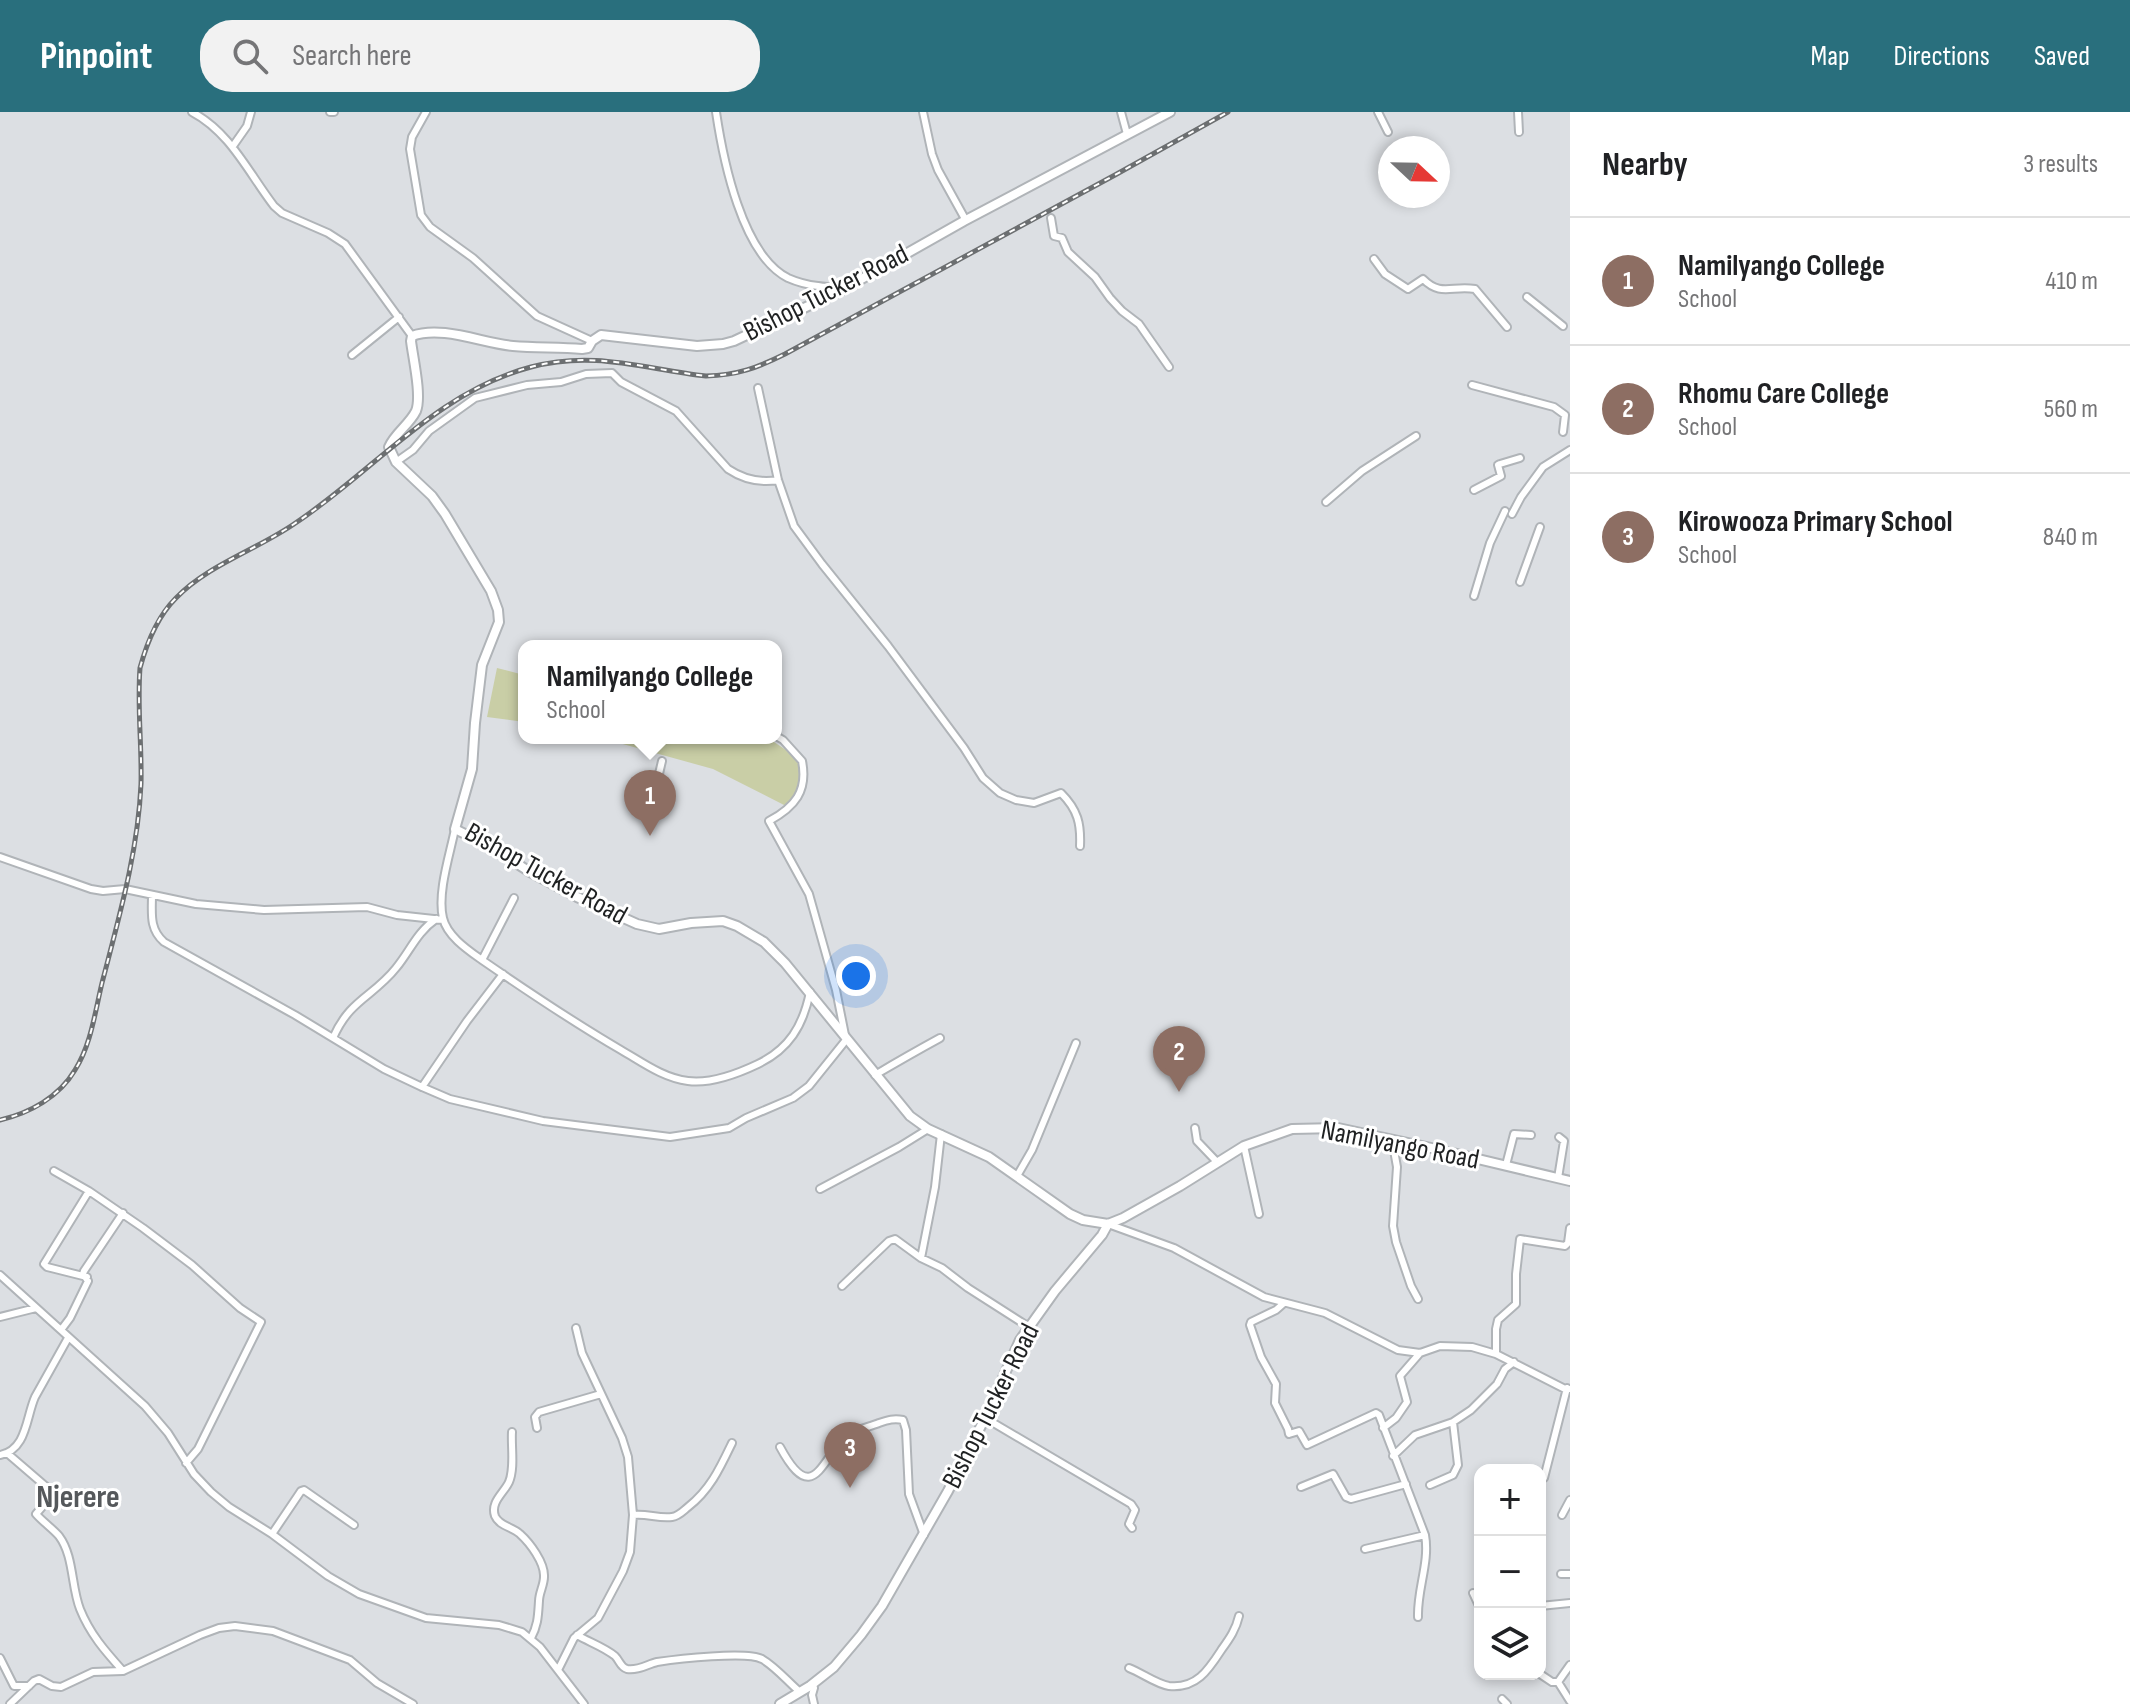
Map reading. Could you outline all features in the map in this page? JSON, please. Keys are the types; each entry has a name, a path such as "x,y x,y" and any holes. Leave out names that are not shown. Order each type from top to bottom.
{"main road":[{"name":"Bishop Tucker Road","path":"412,336 435,332 511,346 582,349 588,348 601,335 688,345 723,344 842,290 964,221 1170,112"},
{"path":"396,462 389,445 415,412 418,399 412,336"},
{"name":"Bishop Tucker Road","path":"396,462 439,505 491,591 498,610 499,622 480,676 472,769 455,829 577,897 645,927 659,929 708,920 723,921 764,942 810,992 910,1116 928,1129 976,1150 1070,1214 1083,1220 1108,1224 1055,1291 1014,1352 985,1418 889,1595 834,1667 780,1704"},
{"name":"Namilyango Road","path":"1108,1224 1244,1146 1287,1129 1338,1128 1570,1181"}],"street":[{"path":"192,112 213,126 233,146 282,213 345,244 412,336"},
{"path":"233,146 247,126 251,112"},
{"path":"426,112 412,137 410,149 421,215 430,227 473,258 537,316 592,341"},
{"path":"716,112 726,163 744,225 753,242 779,272 789,278 842,290"},
{"path":"923,112 938,170 964,221"},
{"path":"1121,112 1127,134"},
{"path":"1378,112 1388,132"},
{"path":"1518,112 1519,132"},
{"path":"1051,218 1054,236 1062,238 1068,252 1095,277 1122,311 1139,324 1169,367"},
{"path":"1374,259 1385,274 1408,289 1423,279 1439,290 1475,289 1507,327"},
{"path":"1527,297 1563,326"},
{"path":"352,355 399,317"},
{"path":"396,462 413,450 429,431 475,398 527,385 561,382 586,374 612,373 621,382 676,411 737,475 766,482 778,480"},
{"path":"1472,385 1554,407 1565,415 1563,432"},
{"path":"758,388 778,480 794,526 898,659 983,778 1000,793 1016,800 1034,803 1061,793 1071,802 1081,826 1080,846"},
{"path":"1326,502 1362,471 1416,436"},
{"path":"1474,596 1490,543 1508,512 1543,467 1570,450"},
{"path":"1474,490 1501,476 1499,464 1520,458"},
{"path":"1520,582 1540,527"},
{"path":"152,895 152,924 164,942 384,1069 450,1099 543,1121 670,1137 729,1128 793,1098 809,1086 846,1040 836,990 809,894 769,821 799,797 803,786 804,765 782,739"},
{"path":"658,778 662,761"},
{"path":"440,920 443,887 455,829"},
{"path":"0,857 91,889 125,889 196,904 264,910 367,907 397,915 440,920 466,949 581,1026 651,1068 686,1081 710,1080 738,1073 786,1046 803,1015 810,992"},
{"path":"482,960 514,898"},
{"path":"333,1038 340,1021 396,969 423,928 440,920"},
{"path":"422,1087 503,974"},
{"path":"875,1075 940,1038"},
{"path":"1017,1176 1032,1150 1076,1043"},
{"path":"1195,1128 1197,1141 1217,1162"},
{"path":"820,1189 928,1129"},
{"path":"921,1258 935,1187 941,1134"},
{"path":"1506,1165 1514,1134 1531,1135"},
{"path":"1558,1178 1564,1144 1559,1137"},
{"path":"1392,1139 1397,1167 1393,1226 1411,1286 1418,1299"},
{"path":"1244,1146 1259,1214"},
{"path":"54,1171 123,1213 261,1322 198,1449 186,1463"},
{"path":"87,1277 44,1264 89,1191"},
{"path":"61,1330 88,1281 84,1271 123,1213"},
{"path":"1108,1224 1174,1248 1253,1292 1325,1313 1398,1350 1420,1353 1440,1346 1472,1347 1496,1354 1567,1389"},
{"path":"1496,1354 1498,1320 1516,1304 1520,1239 1565,1246 1570,1228"},
{"path":"842,1286 895,1239 1029,1327"},
{"path":"0,1275 145,1406 168,1433 186,1463 229,1507 359,1594 426,1618 499,1625 522,1632 531,1638 584,1704"},
{"path":"1284,1303 1251,1322 1250,1329 1275,1382 1275,1403 1289,1434 1299,1431 1308,1445 1376,1413 1379,1415 1425,1535 1427,1554 1418,1617"},
{"path":"0,1317 36,1308"},
{"path":"558,1670 577,1635 598,1618 628,1560 633,1515 628,1457 618,1427 582,1353 576,1328"},
{"path":"68,1338 35,1397 27,1429 20,1442 4,1454 50,1490 49,1499 36,1514 61,1539 68,1556 75,1595 86,1622 105,1652 123,1671"},
{"path":"1383,1428 1396,1418 1407,1402 1400,1376 1420,1353"},
{"path":"1393,1456 1415,1435 1453,1422 1483,1400 1505,1369 1514,1362"},
{"path":"1546,1470 1570,1380"},
{"path":"537,1428 535,1417 539,1412 601,1394"},
{"path":"985,1418 1131,1504 1135,1510 1129,1524 1132,1528"},
{"path":"780,1447 795,1470 806,1476 812,1475 825,1465 851,1433 890,1419 903,1420 909,1494 924,1535"},
{"path":"1430,1485 1453,1475 1458,1465 1453,1422"},
{"path":"512,1432 511,1476 494,1509 496,1519 524,1537 543,1567 538,1622 531,1638"},
{"path":"633,1515 679,1515 707,1489 732,1443"},
{"path":"1301,1487 1333,1474 1346,1497 1351,1499 1406,1484"},
{"path":"272,1534 304,1490 354,1525"},
{"path":"1562,1515 1570,1500"},
{"path":"1365,1549 1425,1535"},
{"path":"1561,1574 1570,1574"},
{"path":"1546,1605 1570,1603"},
{"path":"1129,1668 1167,1686 1196,1680 1215,1663 1239,1616"},
{"path":"10,1704 39,1679 61,1687 98,1671 123,1671 200,1635 235,1626 273,1631 350,1660 402,1702 413,1704"},
{"path":"577,1635 615,1657 626,1669 700,1658 756,1657 766,1661 800,1692"},
{"path":"0,1658 14,1686 29,1686"},
{"path":"1558,1682 1570,1665"},
{"path":"1546,1678 1558,1682"},
{"path":"1558,1682 1570,1701"},
{"path":"814,1688 814,1704"}],"green space":[{"path":"497,668 518,673 518,721 487,717"},
{"path":"623,744 777,744 801,760 800,792 786,806 713,769"}],"railway":[{"path":"0,1120 33,1108 52,1096 68,1080 85,1050 121,909 136,834 141,784 140,668 158,622 169,605 189,586 294,524 435,414 497,379 531,367 576,360 619,362 706,376 756,367 1228,112"}],"place":[{"name":"Namilyango College","path":"650,836"},
{"name":"Rhomu Care College","path":"1179,1092"},
{"name":"Kirowooza Primary School","path":"850,1488"}],"district":[{"name":"Njerere","path":"78,1497"}]}
